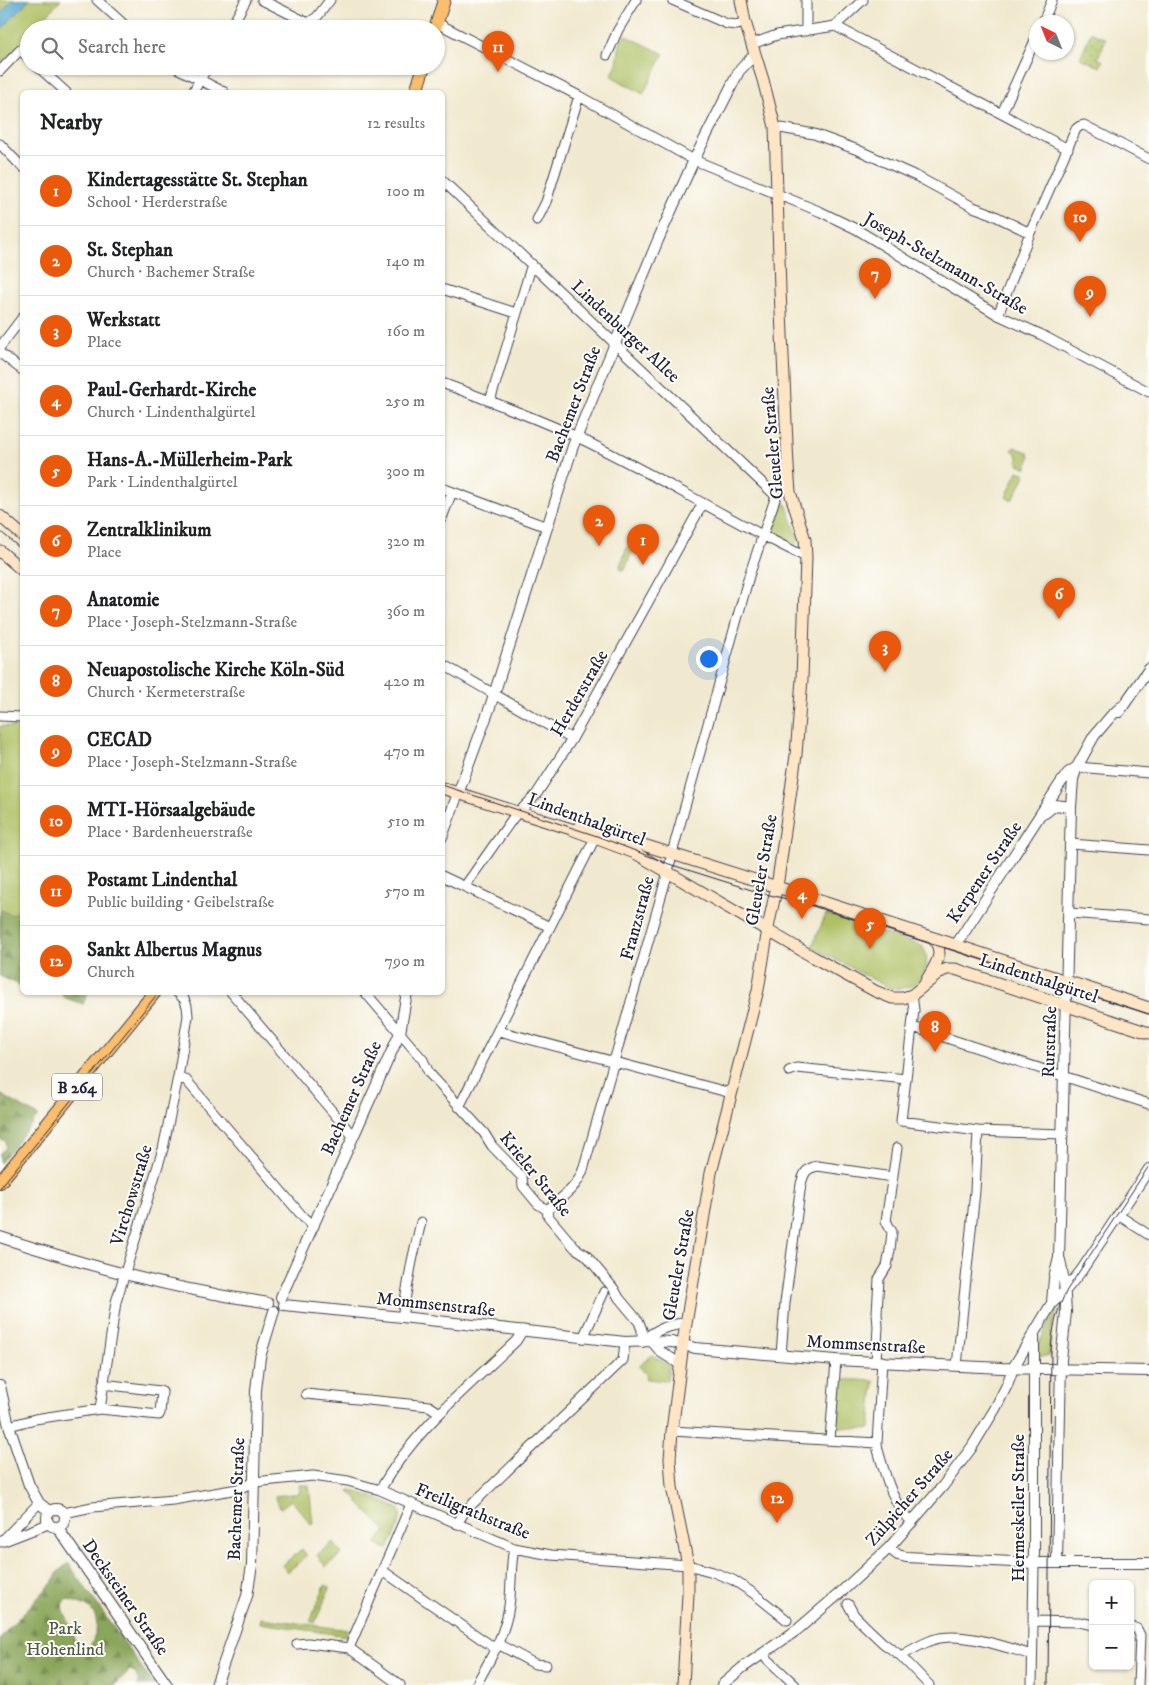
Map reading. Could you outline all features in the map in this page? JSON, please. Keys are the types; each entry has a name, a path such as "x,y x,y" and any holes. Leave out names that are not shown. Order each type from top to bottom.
{"main road":[{"path":"438,20 444,0"},
{"path":"741,0 754,49"},
{"name":"Gleueler Straße","path":"684,1685 688,1565 672,1488 670,1459 672,1430 682,1345 711,1173 758,990 777,887 788,823 802,679 806,557 805,540 790,492 780,290 775,127 754,49"},
{"path":"417,90 421,75"},
{"path":"0,516 20,533"},
{"path":"0,552 20,568"},
{"name":"Lindenthalgürtel","path":"445,782 460,789 522,810 634,853 768,931 892,998 903,998 912,995 942,971 955,969 1149,1033"},
{"name":"Lindenthalgürtel","path":"445,788 460,789"},
{"name":"Lindenthalgürtel","path":"522,810 777,887 1149,1008"},
{"name":"Lindenthalgürtel","path":"923,987 939,958 939,945 933,938"},
{"name":"Lindenthalgürtel","path":"923,987 956,945"},
{"name":"B 264","path":"0,1182 153,995"}],"street":[{"path":"97,0 119,20"},
{"path":"235,20 246,0"},
{"path":"262,0 302,20"},
{"path":"313,20 318,17 330,0"},
{"path":"607,55 618,30 636,0"},
{"path":"672,0 728,24 746,22"},
{"path":"806,0 806,31"},
{"path":"1046,15 1052,0"},
{"path":"754,49 777,35 835,26 861,1"},
{"path":"835,26 1068,149"},
{"name":"Joseph-Stelzmann-Straße","path":"445,30 579,96 694,160 821,212 856,229 998,315 1056,342 1149,392"},
{"name":"Bachemer Straße","path":"445,829 494,694 577,437 658,240 694,160 740,68 754,49"},
{"path":"0,71 20,50"},
{"path":"1002,113 1029,53"},
{"path":"47,75 64,90"},
{"path":"189,75 220,90"},
{"path":"194,90 203,75"},
{"path":"537,220 546,202 579,96"},
{"path":"998,315 1030,233 1076,129 1084,125 1149,159"},
{"path":"775,127 814,134 858,150 1030,233"},
{"path":"0,144 20,165"},
{"name":"Lindenburger Allee","path":"445,183 776,496"},
{"path":"490,400 532,264"},
{"path":"445,290 516,313"},
{"path":"0,347 20,321"},
{"path":"0,353 20,368"},
{"path":"445,384 490,400 577,437 806,557"},
{"path":"447,490 547,527"},
{"path":"776,496 790,492"},
{"name":"Franzstraße","path":"547,1210 579,1181 761,535 776,496"},
{"name":"Herderstraße","path":"464,886 522,810 536,795 572,739 703,503"},
{"path":"445,666 572,739"},
{"name":"Kerpener Straße","path":"956,945 1068,773 1077,767 1094,736 1121,707 1148,673"},
{"path":"0,716 20,717"},
{"path":"1077,767 1149,773"},
{"name":"Rurstraße","path":"1052,1303 1054,1278 1059,1258 1071,807 1073,779 1077,767"},
{"name":"Kerpener Straße","path":"1040,817 1055,805 1071,807"},
{"path":"460,1107 595,838"},
{"path":"1071,844 1149,850"},
{"path":"445,877 550,927"},
{"path":"1068,913 1149,920"},
{"name":"Virchowstraße","path":"100,1409 116,1302 163,1149 178,1077 188,1016 187,1006 184,999 179,995"},
{"path":"234,995 353,1136"},
{"name":"Krieler Straße","path":"368,995 423,1060 429,1073 484,1133 492,1146 522,1177 523,1186 547,1210 548,1216 575,1248 586,1255 614,1289 639,1322 647,1341"},
{"name":"Bachemer Straße","path":"283,1301 353,1136 400,1033 406,995"},
{"path":"912,995 914,1010 913,1027 901,1121 978,1131 1063,1134"},
{"path":"913,1027 1149,1104"},
{"path":"499,1030 731,1093"},
{"path":"789,1071 797,1068 906,1079"},
{"path":"178,1077 186,1080 304,1218 314,1226"},
{"path":"958,1366 975,1191 978,1131"},
{"path":"897,1148 886,1220 892,1232 890,1250 887,1266 879,1279 876,1314 879,1361 877,1443 882,1464 897,1502 912,1523"},
{"path":"781,1356 786,1294 804,1172 810,1167 818,1166 893,1177"},
{"name":"Zülpicher Straße","path":"714,1685 725,1682 812,1617 889,1548 912,1523 972,1447 995,1409 1013,1368 1052,1303 1064,1292 1081,1271 1149,1169"},
{"path":"1118,1215 1149,1235"},
{"path":"402,1316 421,1222"},
{"path":"0,1237 124,1273 271,1307 279,1311 283,1301 274,1295 270,1298 271,1307"},
{"name":"Rurstraße","path":"1059,1258 1064,1281 1064,1292"},
{"path":"583,1338 604,1292"},
{"path":"1057,1563 1061,1370 1066,1312 1064,1292"},
{"name":"Mommsenstraße","path":"283,1301 583,1338 625,1342 672,1342 695,1348 781,1356 958,1366 1149,1371"},
{"name":"Bachemer Straße","path":"216,1685 247,1596 252,1565 256,1390 260,1357 271,1307"},
{"path":"680,1364 647,1341 653,1332 669,1325 686,1323"},
{"path":"380,1490 408,1450 440,1413 516,1341 523,1330"},
{"name":"Hermeskeiler Straße","path":"1032,1685 1034,1332"},
{"path":"458,1524 465,1511 623,1360 625,1342"},
{"path":"830,1440 836,1360"},
{"path":"9,1426 35,1419 100,1409 159,1415 162,1392 103,1384"},
{"path":"0,1386 9,1426 26,1477 34,1496 49,1511"},
{"path":"306,1394 429,1406 440,1413"},
{"path":"672,1430 877,1443"},
{"name":"Freiligrathstraße","path":"64,1513 92,1507 183,1498 238,1489 254,1482 313,1476 348,1481 380,1490 514,1548 551,1555 688,1565 713,1572 733,1580 754,1593 787,1620"},
{"path":"1,1543 39,1503"},
{"path":"349,1648 411,1504"},
{"path":"1,1543 63,1524 64,1513 57,1508 49,1511 46,1519 53,1526"},
{"name":"Decksteiner Straße","path":"53,1526 168,1685"},
{"path":"476,1685 497,1647 509,1609 514,1548"},
{"path":"889,1548 898,1555 906,1557 1034,1563 1149,1563"},
{"path":"383,1571 497,1647 535,1664 546,1665"},
{"path":"848,1604 854,1615 883,1644 901,1656 929,1685"},
{"path":"1033,1621 1079,1622 1089,1624"},
{"path":"1134,1628 1140,1635 1138,1685"},
{"path":"901,1656 931,1640 954,1638 982,1641 1032,1655"},
{"path":"296,1644 308,1643 349,1648 400,1685"},
{"path":"762,1654 796,1685"}],"green space":[{"path":"0,0 61,0 42,20 20,20 20,44 0,65"},
{"path":"1091,32 1106,39 1098,58 1103,61 1100,67 1080,58"},
{"path":"625,35 664,54 643,94 611,76 617,64 620,43"},
{"path":"1014,447 1028,452 1030,456 1027,468 1018,464 1018,456 1012,450"},
{"path":"1018,471 1026,474 1013,499 1010,500 1006,497"},
{"path":"786,503 799,541 795,545 770,532 779,504"},
{"path":"629,546 633,547 633,550 625,569 621,570 620,566"},
{"path":"0,726 20,727 20,985 0,976"},
{"path":"1,910 11,915 20,910 20,985 0,976"},
{"path":"826,914 922,946 926,957 923,975 915,984 909,987 889,988 812,947"},
{"path":"62,995 87,995 83,1004 65,998"},
{"path":"0,1094 38,1116 0,1163 0,1153 6,1148 6,1141 0,1139"},
{"path":"1056,1308 1058,1308 1051,1331 1050,1356 1037,1356 1037,1347"},
{"path":"652,1355 669,1365 667,1381 646,1379 647,1375 639,1366"},
{"path":"841,1379 874,1381 870,1429 837,1427"},
{"path":"299,1485 309,1485 312,1525 291,1500 281,1508 276,1501 275,1496 300,1493"},
{"path":"350,1490 370,1496 399,1509 399,1524 388,1549 375,1544 386,1531 357,1502 359,1500"},
{"path":"333,1542 342,1554 326,1567 317,1555"},
{"path":"302,1549 307,1556 287,1572 282,1565"},
{"name":"Park Hohenlind","path":"68,1563 154,1685 137,1685 139,1682 135,1672 130,1670 115,1685 0,1685 0,1640 8,1629 52,1583 58,1572","holes":["67,1599 86,1606 95,1615 96,1632 92,1644 89,1649 82,1652 75,1648 72,1631 62,1604"]},
{"path":"325,1585 330,1587 315,1623 310,1621"},
{"path":"261,1618 348,1630 347,1636 260,1623"}],"water":[{"path":"13,0 29,0 0,31 0,14"}],"tram line":[{"path":"0,531 20,548"},
{"path":"445,786 597,836 669,864 761,893 800,902 1149,1014"},
{"path":"0,1188 157,995"},
{"path":"1048,1685 1051,1351 1054,1327 1060,1304 1067,1290 1149,1166"}],"place":[{"name":"Postamt Lindenthal","path":"498,72"},
{"name":"MTI-Hörsaalgebäude","path":"1080,242"},
{"name":"Anatomie","path":"875,299"},
{"name":"CECAD","path":"1090,317"},
{"name":"St. Stephan","path":"599,546"},
{"name":"Kindertagesstätte St. Stephan","path":"643,565"},
{"name":"Zentralklinikum","path":"1059,619"},
{"name":"Werkstatt","path":"885,672"},
{"name":"Paul-Gerhardt-Kirche","path":"802,919"},
{"name":"Hans-A.-Müllerheim-Park","path":"870,949"},
{"name":"Neuapostolische Kirche Köln-Süd","path":"935,1052"},
{"name":"Sankt Albertus Magnus","path":"777,1523"}]}
